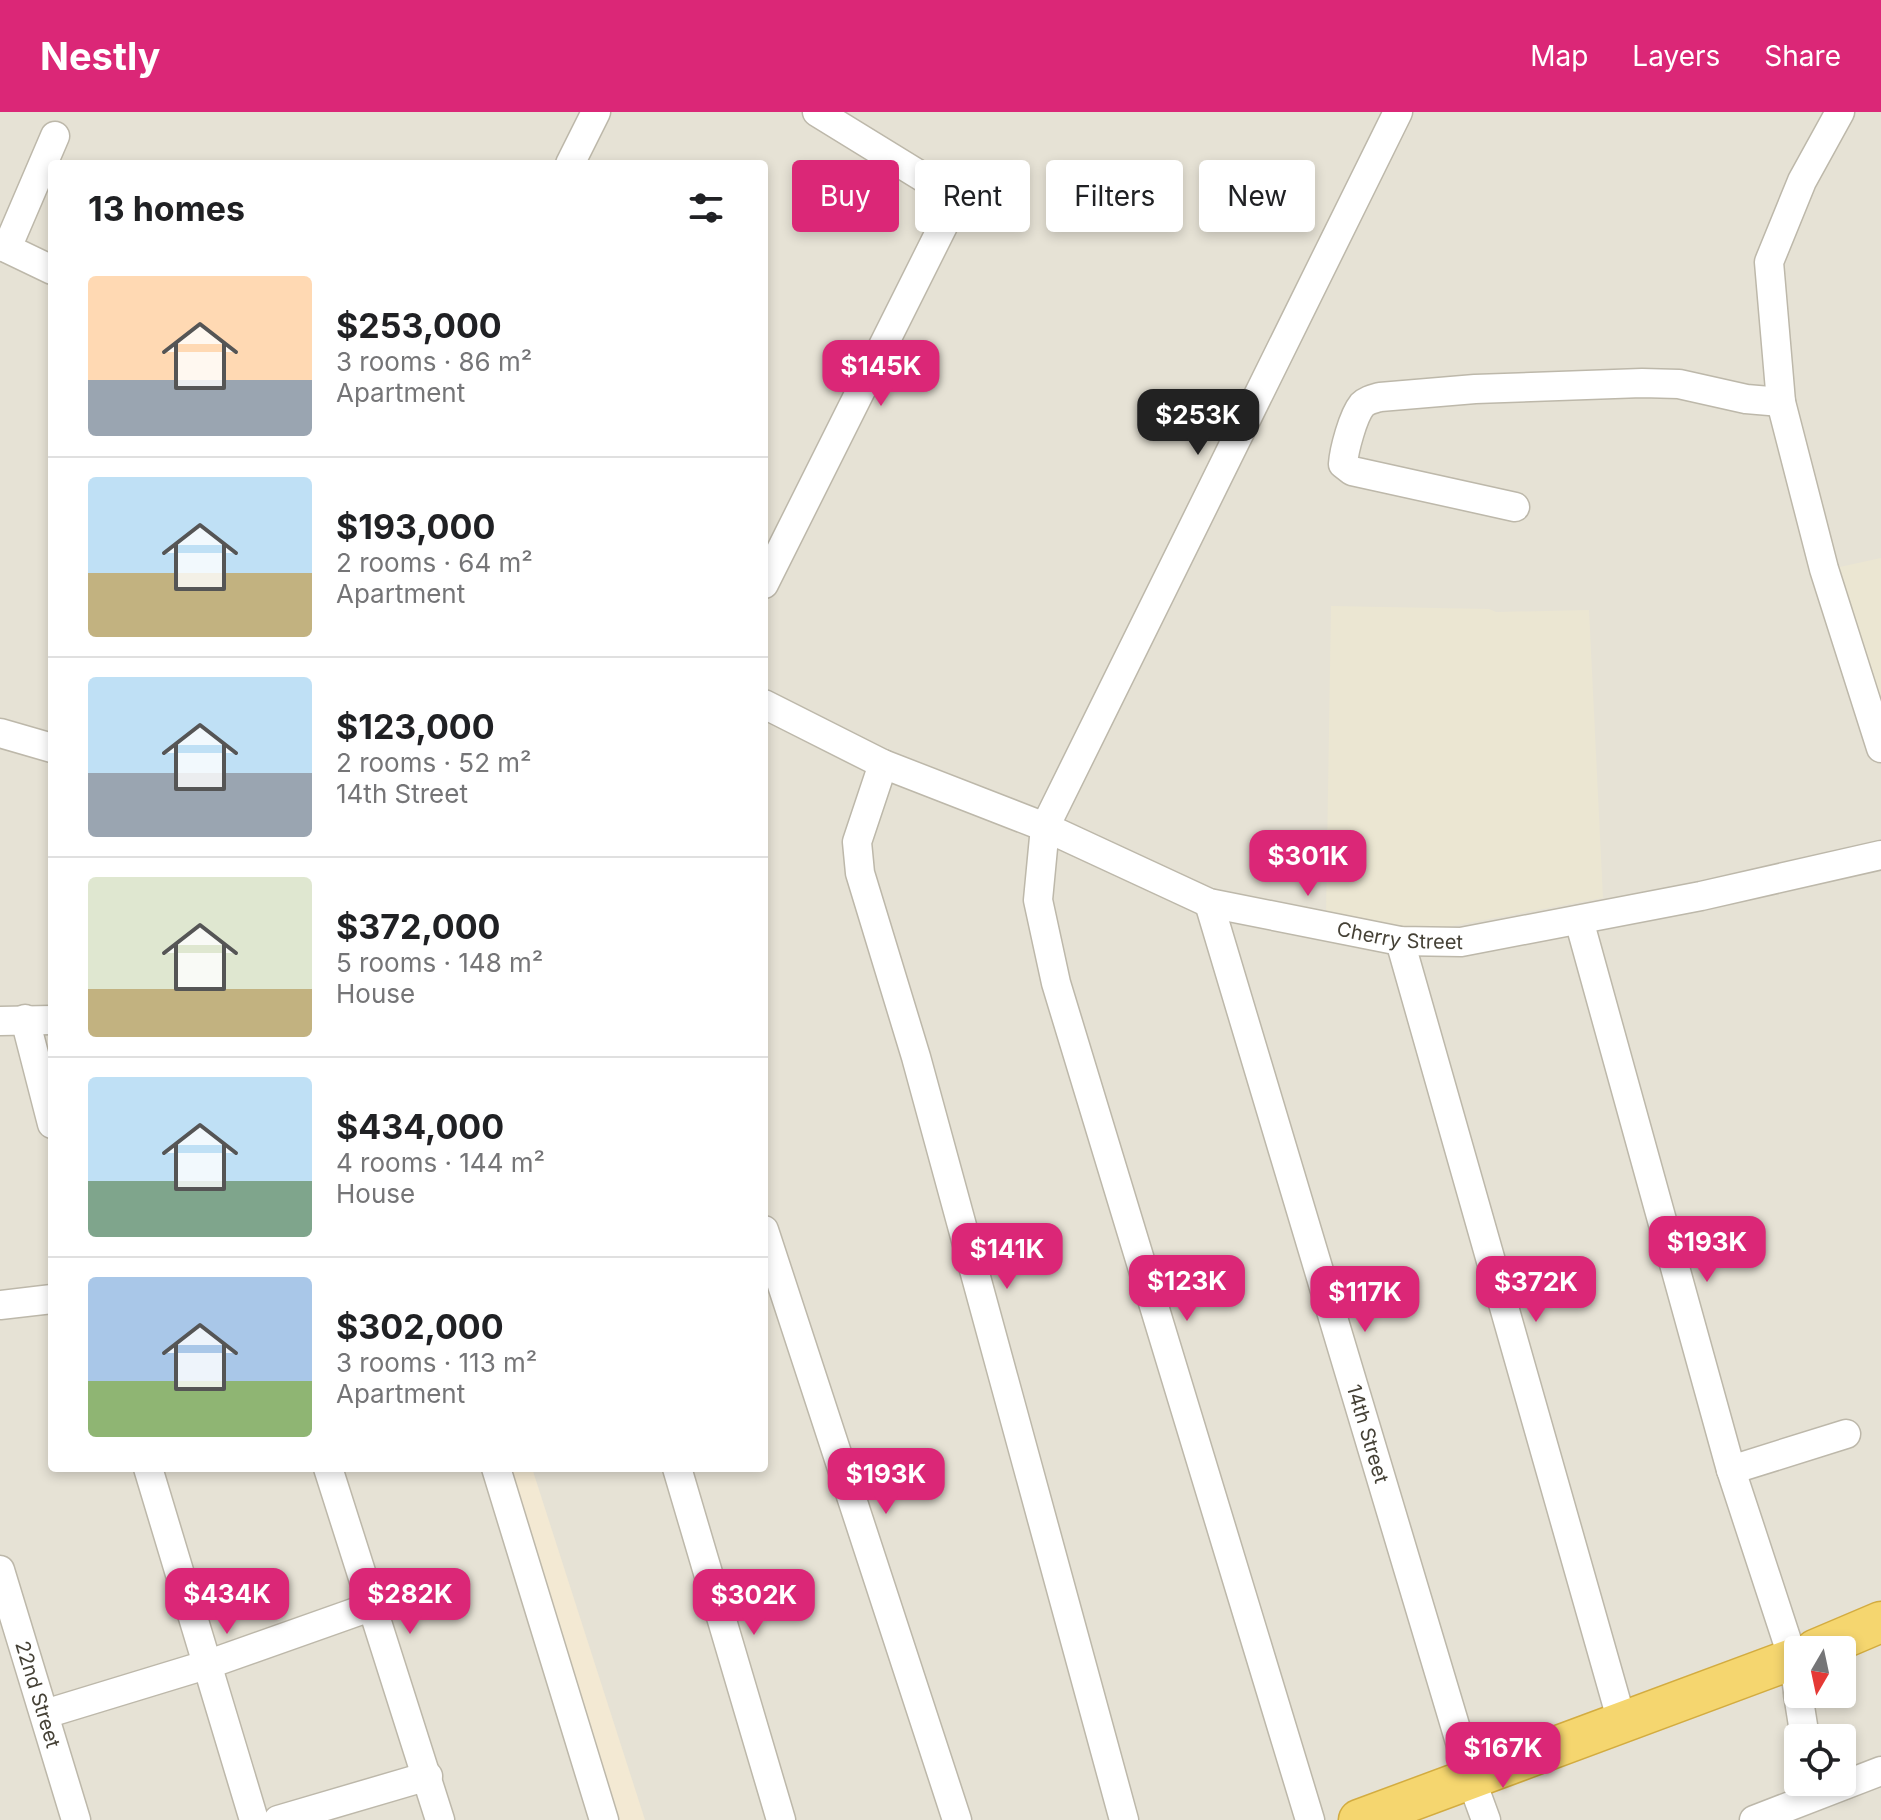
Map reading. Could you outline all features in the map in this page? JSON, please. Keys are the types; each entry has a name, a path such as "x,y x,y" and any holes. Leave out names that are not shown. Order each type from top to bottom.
{"highway":[{"path":"1856,1637 1881,1622"},
{"path":"1359,1820 1622,1722 1784,1675"}],"street":[{"path":"572,160 596,112"},
{"path":"768,576 953,206 952,196 947,192 817,112"},
{"path":"1310,1820 1056,983 1038,900 1045,827 1398,112"},
{"path":"1840,112 1802,181 1769,262 1781,402 1824,569 1881,748"},
{"path":"48,268 4,247 55,136"},
{"path":"1515,507 1352,471 1343,464 1344,453 1359,408 1368,400 1380,397 1475,389 1642,383 1679,384 1746,399 1781,402"},
{"name":"Cherry Street","path":"768,706 883,764 1045,827 1209,903 1400,941 1461,942 1881,855"},
{"path":"0,733 48,747"},
{"path":"883,764 857,842 860,873 916,1057 1124,1820"},
{"name":"14th Street","path":"1209,903 1471,1779 1486,1820"},
{"path":"1579,920 1731,1470 1788,1636"},
{"path":"1400,941 1622,1722"},
{"path":"26,1020 48,1108"},
{"path":"768,1242 957,1820"},
{"path":"0,1305 48,1299"},
{"path":"1731,1470 1846,1434"},
{"path":"149,1472 254,1820"},
{"path":"329,1472 440,1820"},
{"path":"497,1472 604,1820"},
{"path":"678,1472 781,1820"},
{"name":"22nd Street","path":"0,1570 76,1820"},
{"path":"45,1714 209,1664 373,1606"},
{"path":"1754,1820 1816,1799 1881,1771"},
{"path":"278,1820 428,1776"}],"shaded area":[{"path":"0,112 1881,112 1881,1820 0,1820"},
{"path":"1881,558 1881,710 1835,568"},
{"path":"1331,606 1489,609 1496,612 1589,610 1603,898 1430,930 1381,930 1326,916"},
{"path":"511,1472 533,1472 645,1820 617,1820"}]}
